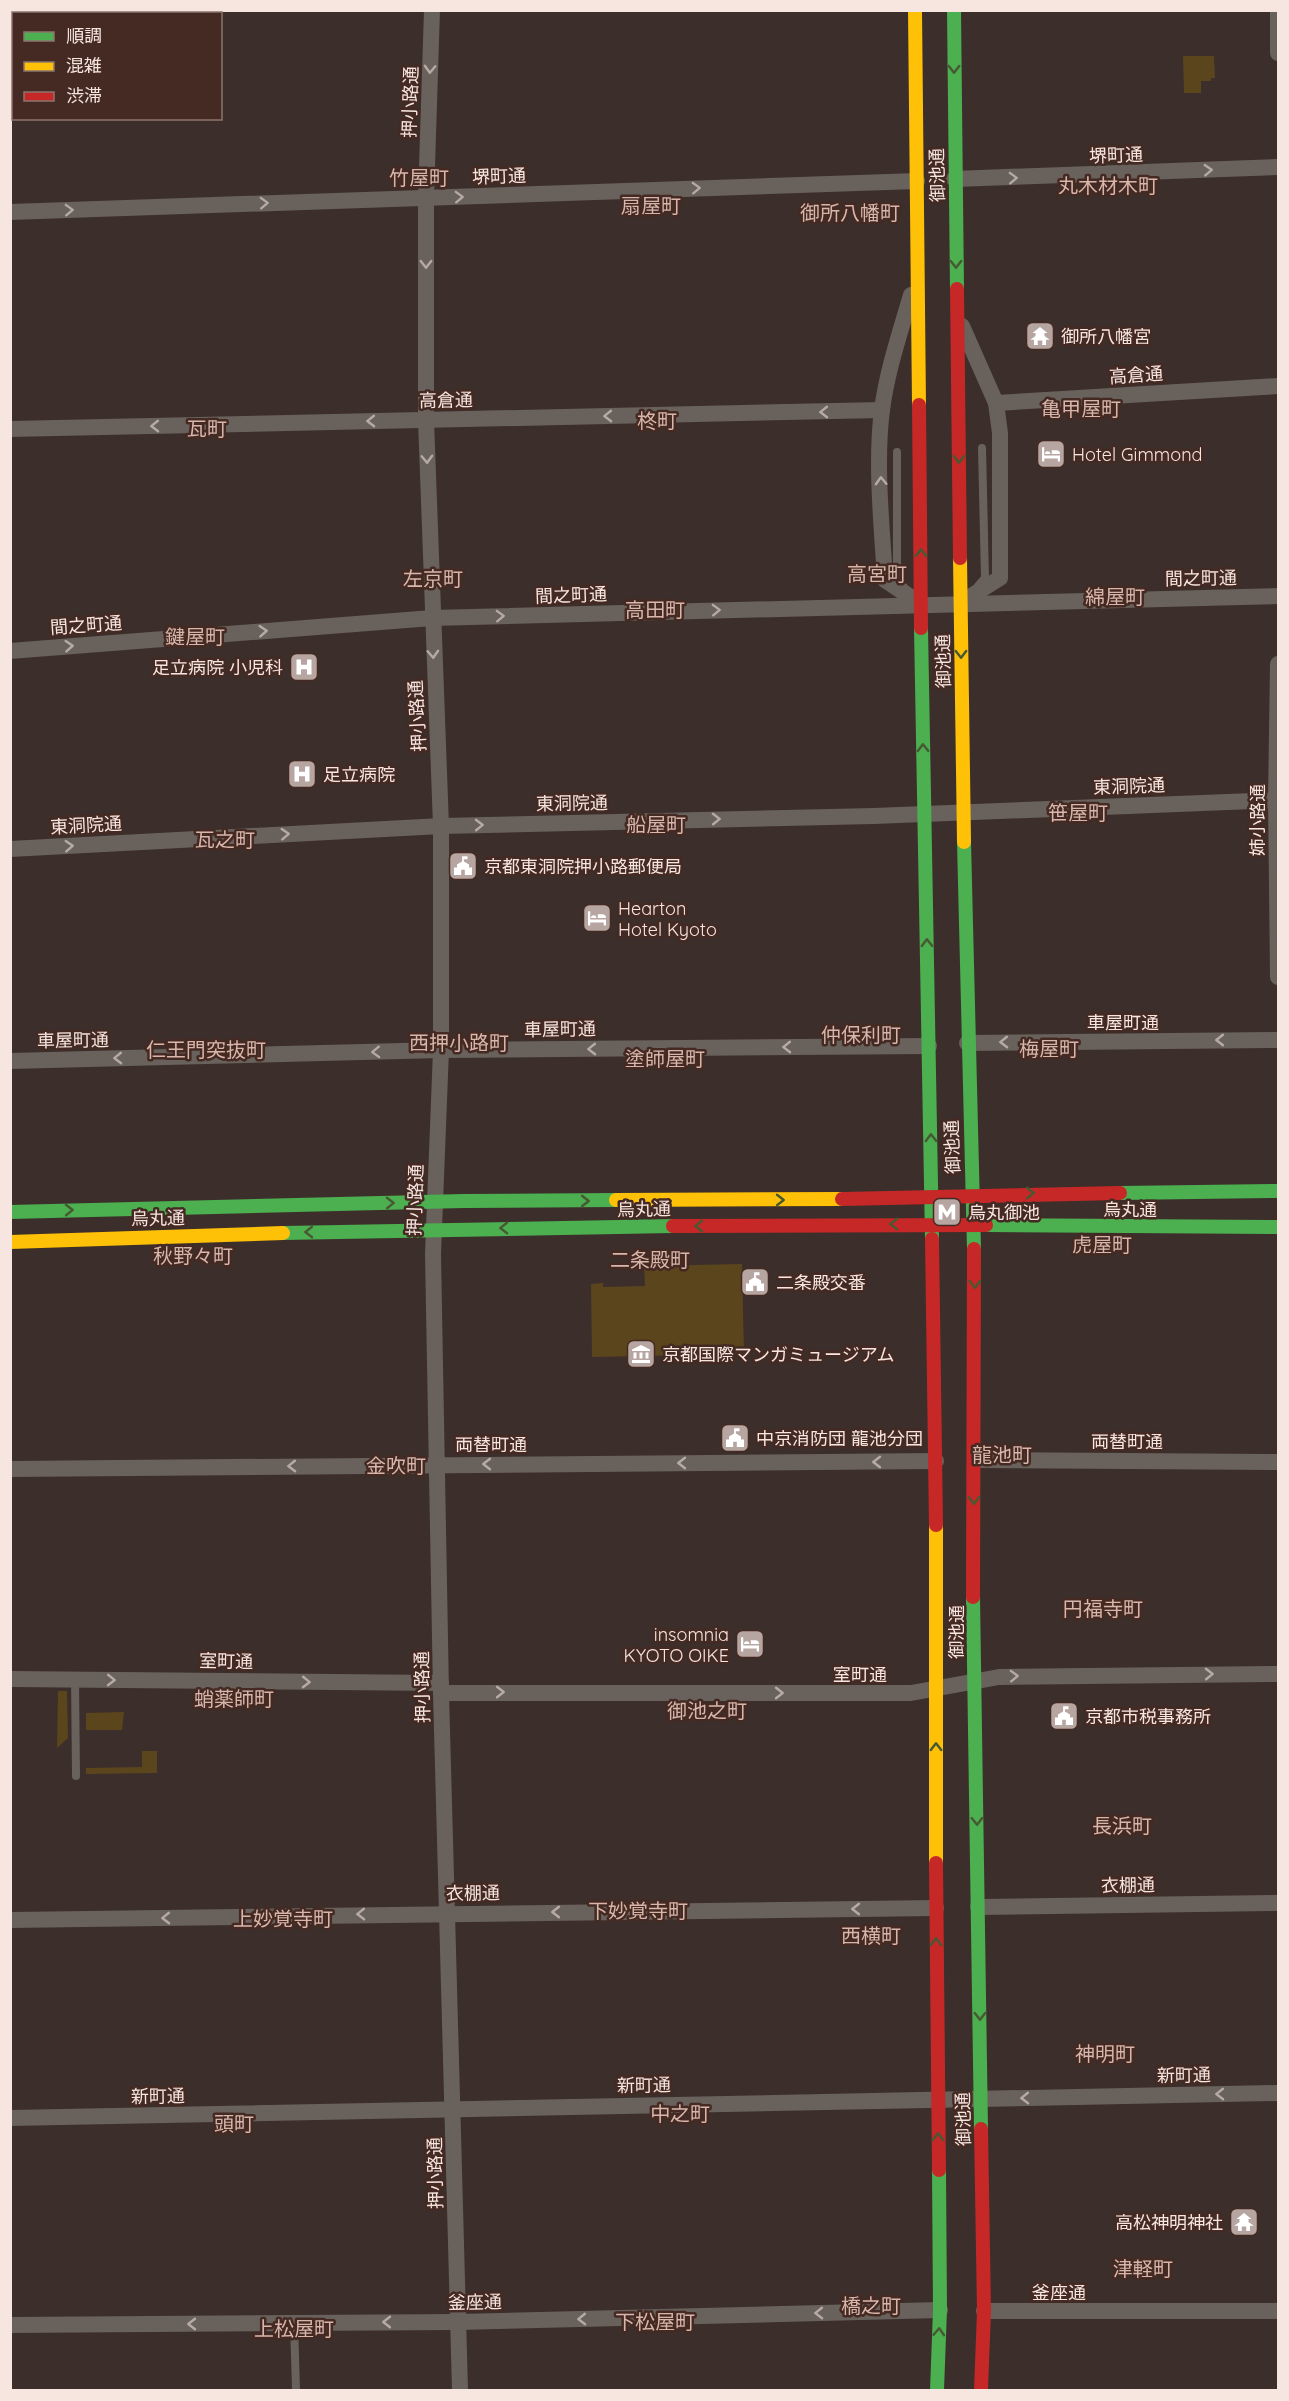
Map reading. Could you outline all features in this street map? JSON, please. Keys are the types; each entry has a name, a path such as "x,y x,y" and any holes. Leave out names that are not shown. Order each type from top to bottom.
{"main road":[{"name":"御池通","path":"915,10 921,604 936,1461 936,1908 940,2310 936,2391"},
{"name":"御池通","path":"954,10 954,179 963,812 973,1226 974,1681 984,2311 981,2391"},
{"name":"烏丸通","path":"10,1212 433,1202 871,1199 972,1194 1278,1191"},
{"name":"烏丸通","path":"10,1242 72,1238 433,1229 933,1225 1278,1227"}],"street":[{"name":"押小路通","path":"432,10 426,198 426,420 441,826 441,1050 433,1229 441,1688 460,2391"},
{"path":"1278,10 1278,53"},
{"name":"堺町通","path":"954,179 1278,167"},
{"name":"堺町通","path":"10,212 917,181"},
{"path":"918,270 895,349 882,410 880,446 885,580 921,604"},
{"path":"956,314 996,403 1000,433 1000,578 960,603"},
{"name":"高倉通","path":"996,403 1278,386"},
{"name":"高倉通","path":"10,429 882,410"},
{"name":"間之町通","path":"10,651 432,618 1278,596"},
{"name":"姉小路通","path":"1278,664 1278,977"},
{"name":"東洞院通","path":"10,849 441,826 925,814 1277,800"},
{"name":"車屋町通","path":"967,1042 1278,1040"},
{"name":"車屋町通","path":"10,1061 441,1050 929,1046"},
{"name":"両替町通","path":"975,1460 1278,1462"},
{"name":"両替町通","path":"10,1469 936,1461"},
{"name":"室町通","path":"10,1679 441,1688 887,1693 1016,1676 1278,1674"},
{"name":"衣棚通","path":"978,1907 1278,1903"},
{"name":"衣棚通","path":"10,1920 448,1912 936,1908"},
{"name":"新町通","path":"10,2118 1278,2093"},
{"name":"釜座通","path":"10,2325 458,2322 940,2310"},
{"name":"釜座通","path":"984,2311 1278,2312"}],"lane":[{"path":"960,603 986,578 982,448"},
{"path":"897,452 897,580 921,604"},
{"path":"75,1679 76,1776"},
{"path":"294,2323 296,2391"}],"shaded area":[{"path":"1183,56 1214,56 1215,78 1211,78 1211,81 1201,81 1201,93 1184,93"},
{"path":"742,1264 744,1354 592,1357 591,1284 603,1283 603,1287 645,1286 644,1266"},
{"path":"58,1691 67,1691 68,1738 57,1748"},
{"path":"124,1712 122,1730 86,1730 86,1713"},
{"path":"142,1751 157,1751 157,1773 86,1774 86,1768 142,1767"}],"traffic: fast":[{"path":"954,10 957,289"},
{"path":"921,628 932,1239"},
{"path":"964,842 974,1249"},
{"path":"1120,1193 1278,1191"},
{"path":"10,1212 464,1201 616,1200"},
{"path":"986,1225 1278,1227"},
{"path":"283,1233 673,1226"},
{"path":"973,1597 981,2129"},
{"path":"937,2390 940,2310 939,2170"}],"traffic: slow":[{"path":"915,10 919,405"},
{"path":"960,558 964,842"},
{"path":"616,1200 842,1199"},
{"path":"10,1242 283,1233"},
{"path":"936,1525 936,1863"}],"traffic: jam":[{"path":"957,289 960,558"},
{"path":"919,405 921,628"},
{"path":"842,1199 1120,1193"},
{"path":"673,1226 986,1225"},
{"path":"932,1239 936,1525"},
{"path":"973,1597 974,1249"},
{"path":"936,1863 939,2170"},
{"path":"981,2129 984,2311 981,2390"}],"place":[{"name":"御所八幡宮","path":"1040,336"},
{"name":"Hotel Gimmond","path":"1051,454"},
{"name":"足立病院 小児科","path":"304,667"},
{"name":"足立病院","path":"302,774"},
{"name":"京都東洞院押小路郵便局","path":"463,866"},
{"name":"Hearton Hotel Kyoto","path":"597,918"},
{"name":"烏丸御池","path":"947,1212"},
{"name":"二条殿交番","path":"755,1282"},
{"name":"京都国際マンガミュージアム","path":"641,1354"},
{"name":"中京消防団 龍池分団","path":"735,1438"},
{"name":"insomnia KYOTO OIKE","path":"750,1644"},
{"name":"京都市税事務所","path":"1064,1716"},
{"name":"高松神明神社","path":"1244,2222"}],"district":[{"name":"竹屋町","path":"419,177"},
{"name":"丸木材木町","path":"1108,185"},
{"name":"扇屋町","path":"651,205"},
{"name":"御所八幡町","path":"850,212"},
{"name":"亀甲屋町","path":"1081,408"},
{"name":"柊町","path":"657,420"},
{"name":"瓦町","path":"207,428"},
{"name":"高宮町","path":"877,573"},
{"name":"左京町","path":"433,578"},
{"name":"綿屋町","path":"1115,596"},
{"name":"高田町","path":"655,609"},
{"name":"鍵屋町","path":"195,636"},
{"name":"笹屋町","path":"1078,812"},
{"name":"船屋町","path":"656,824"},
{"name":"瓦之町","path":"225,839"},
{"name":"仲保利町","path":"861,1034"},
{"name":"西押小路町","path":"459,1042"},
{"name":"梅屋町","path":"1049,1048"},
{"name":"仁王門突抜町","path":"206,1049"},
{"name":"塗師屋町","path":"665,1058"},
{"name":"虎屋町","path":"1102,1244"},
{"name":"秋野々町","path":"193,1255"},
{"name":"二条殿町","path":"650,1259"},
{"name":"龍池町","path":"1002,1454"},
{"name":"金吹町","path":"396,1465"},
{"name":"円福寺町","path":"1103,1608"},
{"name":"蛸薬師町","path":"234,1698"},
{"name":"御池之町","path":"707,1710"},
{"name":"長浜町","path":"1122,1825"},
{"name":"下妙覚寺町","path":"638,1910"},
{"name":"上妙覚寺町","path":"283,1918"},
{"name":"西横町","path":"871,1935"},
{"name":"神明町","path":"1105,2053"},
{"name":"中之町","path":"680,2113"},
{"name":"頭町","path":"234,2123"},
{"name":"津軽町","path":"1143,2268"},
{"name":"橋之町","path":"871,2305"},
{"name":"下松屋町","path":"655,2321"},
{"name":"上松屋町","path":"294,2328"}]}
